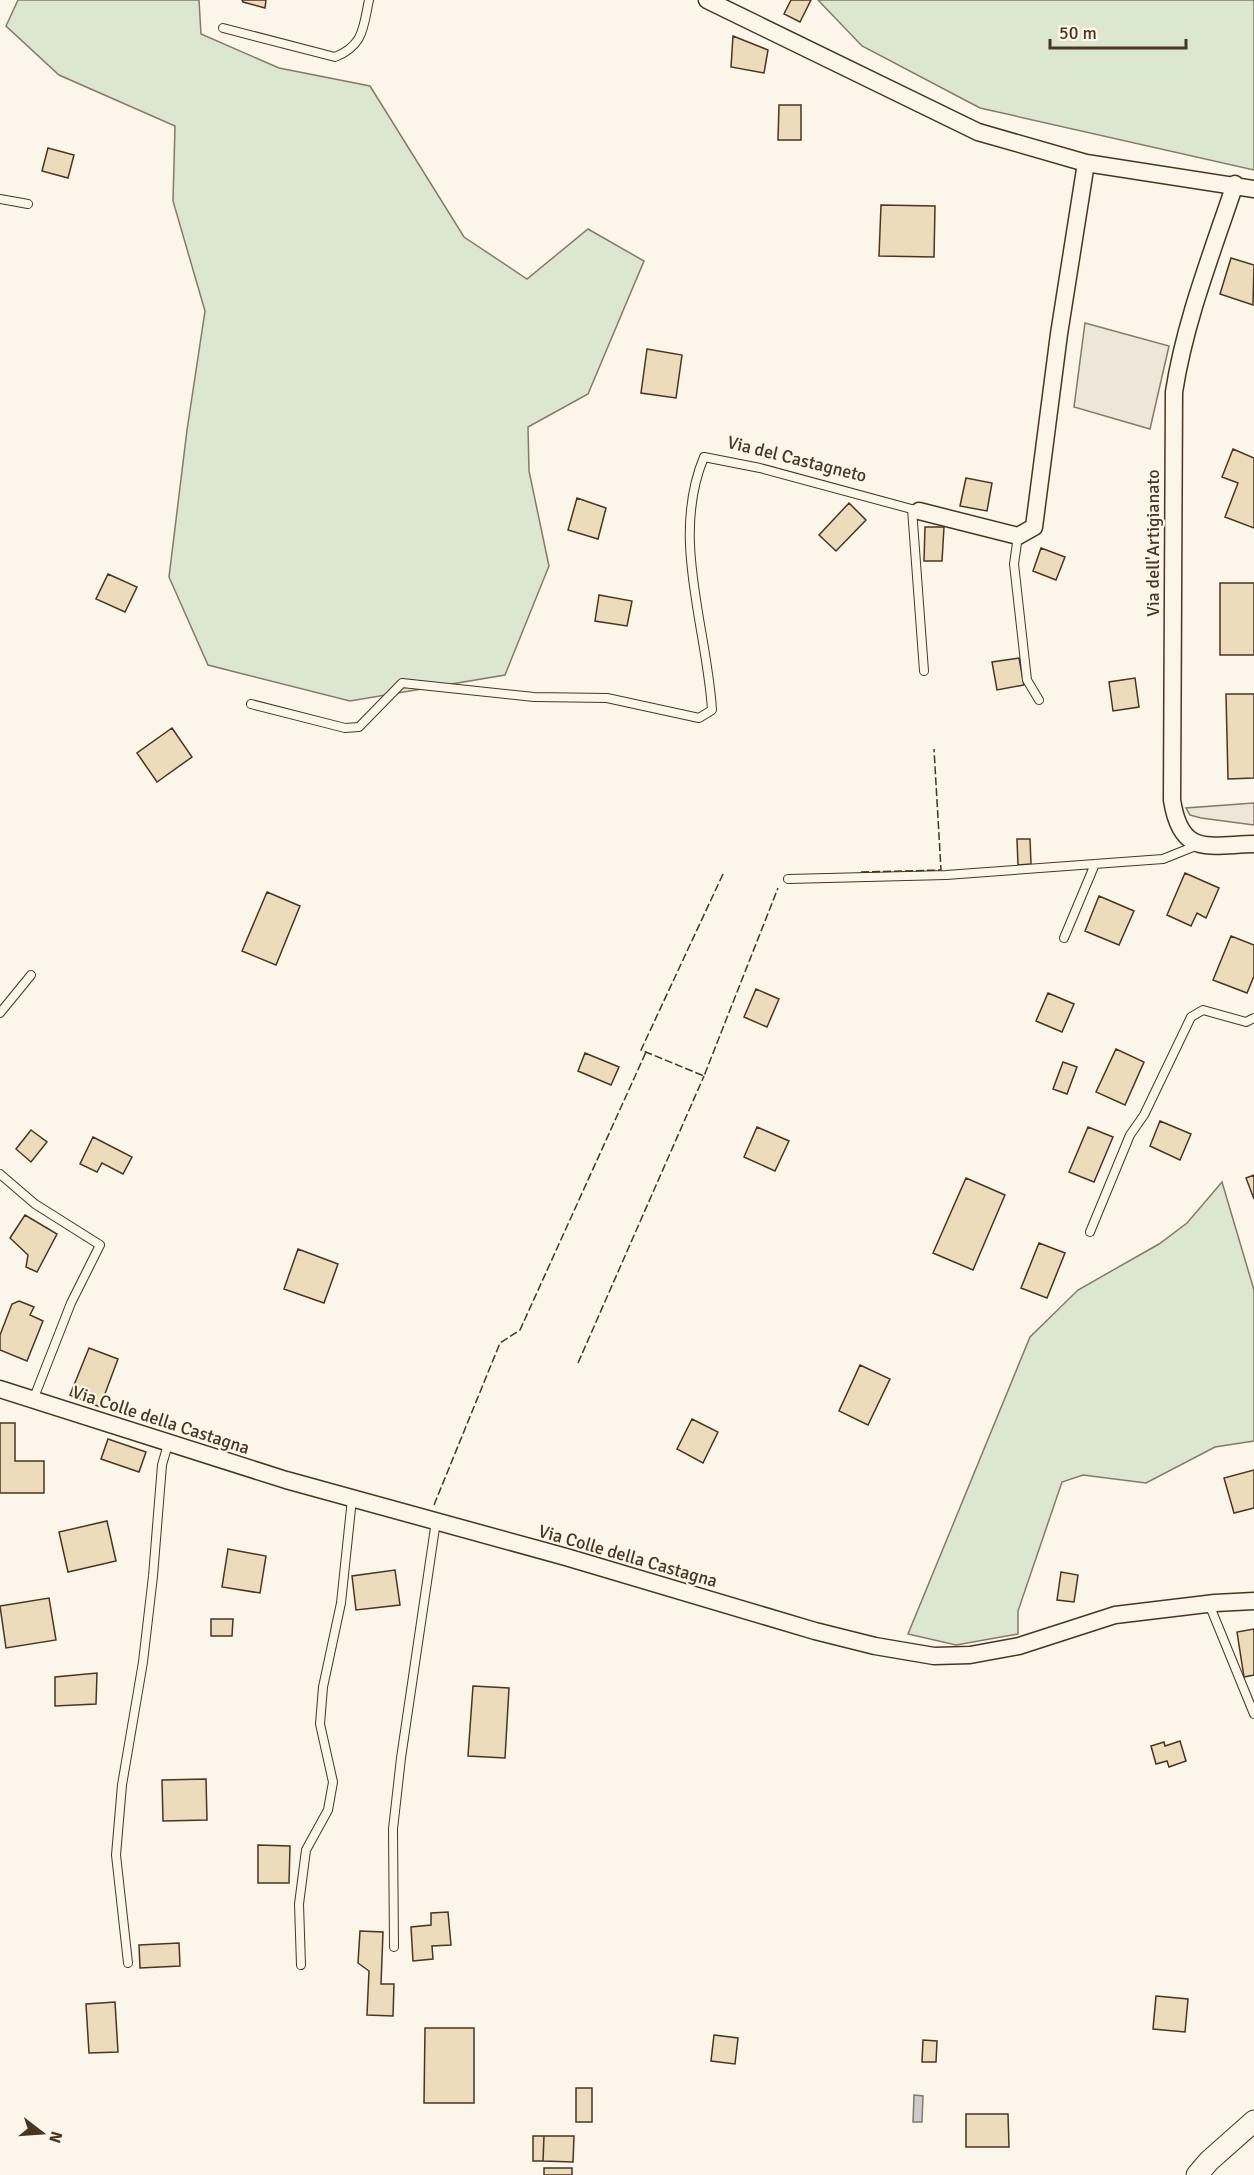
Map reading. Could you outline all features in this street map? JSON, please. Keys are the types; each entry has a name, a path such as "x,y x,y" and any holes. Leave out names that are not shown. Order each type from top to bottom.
{"street":[{"path":"707,0 978,132 1086,163 1235,184 1254,189"},
{"path":"1018,536 1034,527 1059,334 1086,163"},
{"name":"Via dell'Artigianato","path":"1198,845 1182,835 1174,816 1172,800 1174,392 1179,358 1235,184"},
{"name":"Via del Castagneto","path":"915,510 1018,536"},
{"path":"1198,845 1254,844"},
{"name":"Via Colle della Castagna","path":"0,1389 168,1444 352,1499 436,1521 814,1631 875,1646 934,1656 970,1655 1019,1646 1115,1615 1208,1603 1254,1601"},
{"path":"1197,2175 1209,2161 1254,2121"}],"lane":[{"path":"223,28 334,57 349,51 362,36 369,0"},
{"path":"0,199 28,204"},
{"name":"Via del Castagneto","path":"251,704 345,728 359,727 402,683 534,698 607,698 699,718 712,710 710,676 697,612 689,543 695,479 704,457 760,468 915,510"},
{"path":"915,510 924,671"},
{"path":"1018,536 1014,564 1027,680 1039,700"},
{"path":"788,879 946,876 1163,859 1198,845"},
{"path":"1064,938 1095,864"},
{"path":"0,1013 31,975"},
{"path":"1090,1232 1130,1135 1144,1115 1191,1017 1203,1010 1246,1022 1254,1018"},
{"path":"0,1174 35,1204 100,1245 71,1303 33,1400"},
{"path":"128,1963 116,1855 122,1785 146,1641 162,1465 168,1444"},
{"path":"301,1965 299,1905 306,1850 328,1810 333,1782 320,1724 323,1687 341,1603 352,1499"},
{"path":"394,1947 393,1828 436,1521"},
{"path":"1208,1603 1254,1714"}],"green space":[{"path":"18,0 199,0 201,34 279,68 370,86 464,237 527,279 588,229 644,261 588,394 528,427 529,471 549,566 505,675 350,701 208,665 169,577 187,430 205,311 173,201 175,126 59,75 6,26"},
{"path":"818,0 1254,0 1254,170 980,108 862,46"},
{"path":"1222,1182 1254,1290 1254,1441 1215,1447 1146,1483 1083,1475 1062,1482 1018,1611 1018,1634 956,1645 908,1634 1030,1337 1078,1290 1159,1244 1187,1223"}],"shaded area":[{"path":"1085,323 1169,346 1150,429 1074,407"},
{"path":"1254,803 1254,825 1201,818 1190,815 1186,808"},
{"path":"914,2095 923,2096 922,2122 913,2122"}],"building":[{"path":"242,0 266,0 265,8 243,2"},
{"path":"791,0 811,0 800,22 784,14"},
{"path":"733,36 768,50 764,73 731,67"},
{"path":"779,105 801,105 801,140 778,140"},
{"path":"48,148 74,155 68,178 42,171"},
{"path":"881,205 935,206 934,257 879,256"},
{"path":"1231,258 1254,265 1253,305 1220,294"},
{"path":"647,349 682,355 676,398 641,393"},
{"path":"1233,449 1254,458 1254,528 1225,517 1238,483 1222,477"},
{"path":"966,478 992,483 987,511 960,506"},
{"path":"577,498 606,508 598,539 568,530"},
{"path":"849,503 866,520 836,551 819,535"},
{"path":"925,527 944,527 942,561 924,561"},
{"path":"1041,548 1065,557 1056,580 1033,571"},
{"path":"108,574 137,587 125,612 96,599"},
{"path":"1220,583 1254,583 1254,655 1220,655"},
{"path":"599,595 632,601 627,626 595,621"},
{"path":"1019,658 1024,685 997,690 992,662"},
{"path":"1135,678 1139,707 1113,711 1109,682"},
{"path":"1226,694 1254,694 1254,778 1228,779"},
{"path":"172,728 192,757 157,782 137,753"},
{"path":"1017,839 1030,839 1031,864 1018,865"},
{"path":"1185,873 1219,888 1206,918 1197,913 1191,926 1167,915"},
{"path":"267,892 300,906 276,965 242,951"},
{"path":"1099,896 1134,911 1119,945 1085,931"},
{"path":"1231,936 1254,945 1254,976 1247,993 1213,980"},
{"path":"756,989 779,999 767,1027 744,1017"},
{"path":"1048,993 1074,1004 1062,1032 1036,1021"},
{"path":"1116,1049 1144,1062 1125,1105 1096,1092"},
{"path":"585,1053 619,1067 611,1085 578,1071"},
{"path":"1063,1062 1077,1067 1067,1094 1053,1089"},
{"path":"1160,1121 1191,1134 1180,1160 1150,1146"},
{"path":"757,1127 789,1141 775,1171 744,1157"},
{"path":"1088,1127 1113,1137 1094,1182 1069,1172"},
{"path":"31,1130 47,1142 31,1162 16,1149"},
{"path":"93,1137 132,1157 123,1174 102,1163 97,1172 80,1164"},
{"path":"1254,1175 1254,1199 1246,1178"},
{"path":"966,1178 1005,1195 973,1270 933,1253"},
{"path":"25,1215 57,1234 37,1272 26,1267 28,1255 10,1238"},
{"path":"1039,1243 1065,1253 1047,1298 1021,1288"},
{"path":"298,1249 338,1264 324,1303 284,1289"},
{"path":"19,1301 34,1307 30,1315 43,1321 27,1361 0,1350 0,1335 12,1304"},
{"path":"89,1348 118,1359 100,1407 70,1395"},
{"path":"860,1365 890,1379 868,1425 839,1411"},
{"path":"692,1419 718,1432 703,1463 677,1449"},
{"path":"0,1423 15,1423 15,1461 44,1461 44,1493 0,1493"},
{"path":"108,1439 146,1452 139,1472 101,1459"},
{"path":"1254,1470 1254,1508 1234,1513 1224,1478"},
{"path":"107,1521 116,1561 68,1572 59,1532"},
{"path":"228,1549 266,1556 260,1593 222,1587"},
{"path":"395,1570 400,1605 356,1610 352,1576"},
{"path":"1061,1572 1078,1575 1074,1602 1057,1600"},
{"path":"49,1598 56,1640 6,1648 0,1606"},
{"path":"211,1619 233,1619 232,1636 211,1636"},
{"path":"1254,1629 1254,1675 1244,1677 1237,1632"},
{"path":"97,1673 96,1704 55,1706 55,1677"},
{"path":"473,1686 509,1688 505,1758 468,1756"},
{"path":"1180,1741 1186,1761 1169,1767 1167,1761 1156,1764 1151,1746 1164,1742 1165,1746"},
{"path":"206,1779 207,1820 163,1821 162,1780"},
{"path":"258,1845 290,1846 289,1883 258,1883"},
{"path":"448,1912 451,1945 432,1946 433,1959 413,1961 411,1927 431,1925 431,1913"},
{"path":"360,1931 383,1932 381,1984 394,1984 393,2016 367,2015 369,1971 358,1963"},
{"path":"179,1943 180,1966 140,1968 139,1945"},
{"path":"1156,1996 1188,1999 1185,2032 1153,2029"},
{"path":"115,2002 118,2052 89,2053 86,2004"},
{"path":"425,2028 474,2028 474,2103 424,2103"},
{"path":"714,2035 738,2038 735,2064 711,2061"},
{"path":"923,2040 937,2041 936,2062 922,2062"},
{"path":"576,2088 592,2088 592,2122 576,2122"},
{"path":"966,2114 1008,2114 1009,2147 966,2147"},
{"path":"533,2136 544,2136 543,2161 533,2161"},
{"path":"544,2136 574,2136 573,2162 543,2161"},
{"path":"544,2168 572,2168 572,2175 544,2175"}],"fence":[{"path":"861,872 941,870 934,749"},
{"path":"723,874 641,1050 704,1076 778,888"},
{"path":"434,1505 500,1343 520,1330 646,1052"},
{"path":"578,1363 704,1076"}]}
